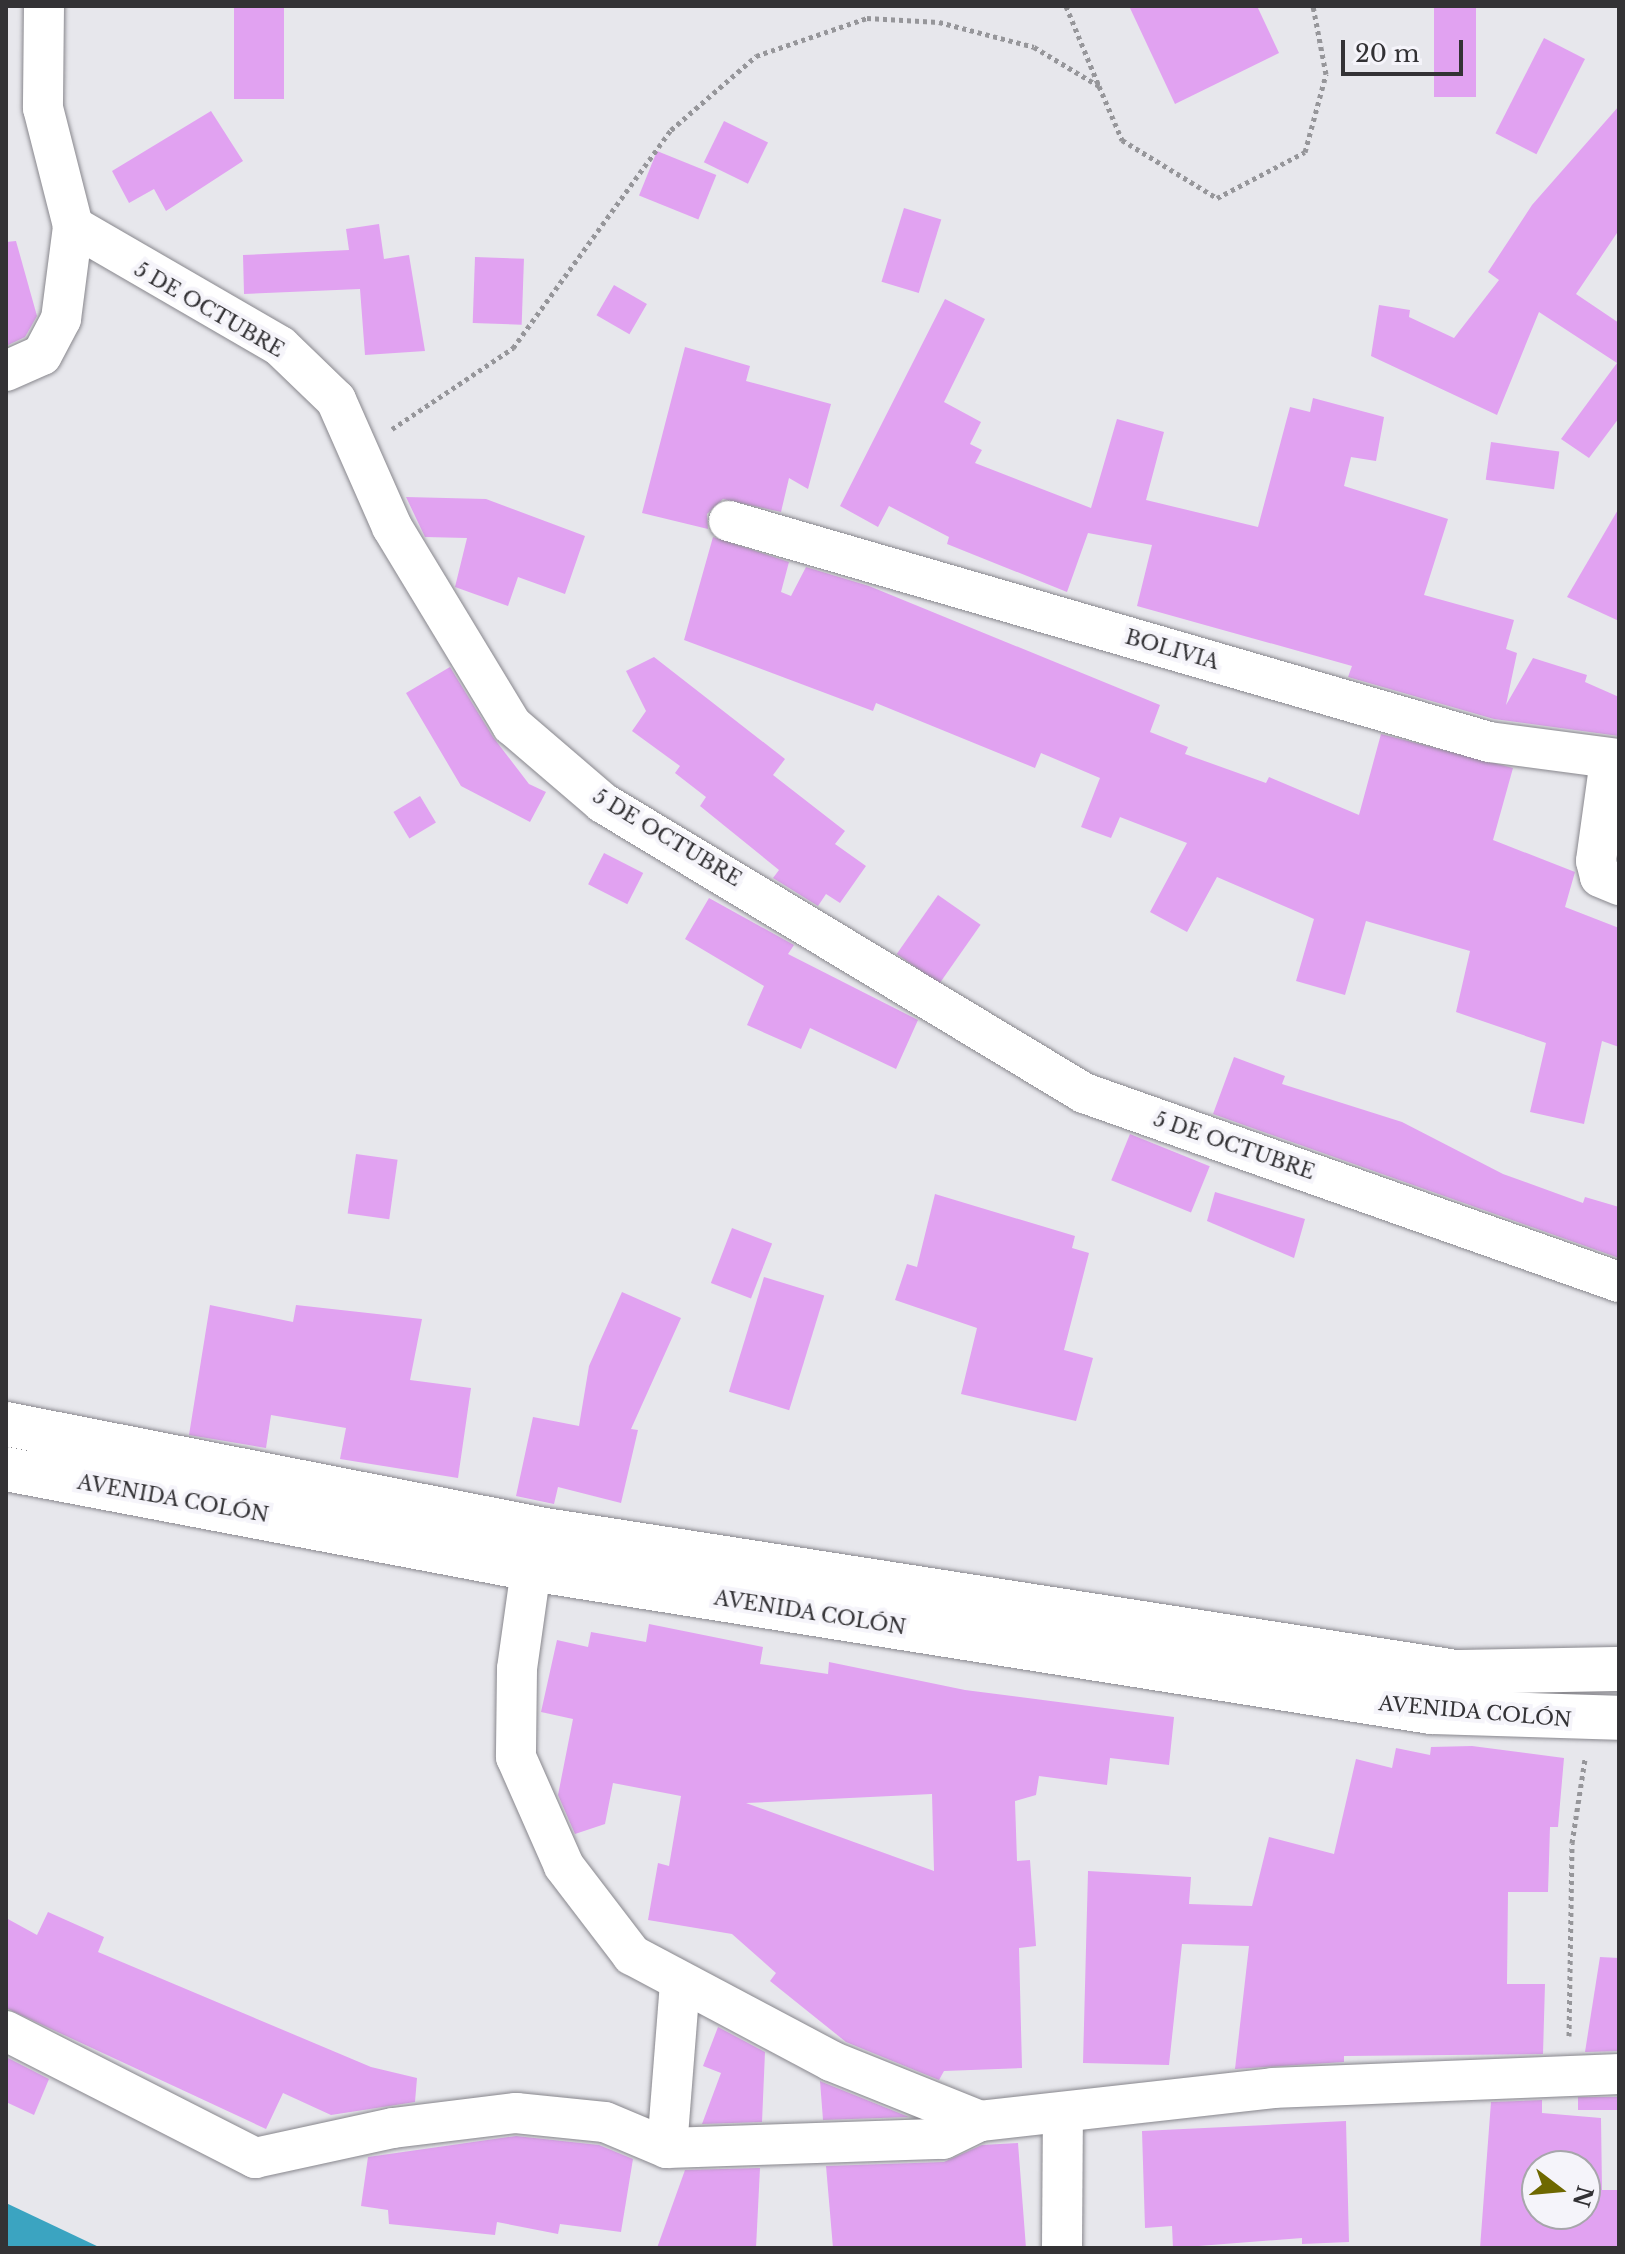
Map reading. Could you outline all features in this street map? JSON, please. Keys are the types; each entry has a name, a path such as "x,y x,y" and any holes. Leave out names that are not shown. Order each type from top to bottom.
{"main road":[{"name":"AVENIDA COLÓN","path":"6,1424 538,1550 1431,1712 1605,1720"},
{"name":"AVENIDA COLÓN","path":"6,1469 538,1550 1456,1672 1619,1669"}],"street":[{"path":"6,371 42,355 61,319 73,226 43,108 44,6"},
{"name":"5 DE OCTUBRE","path":"73,226 280,346 336,400 363,449 392,527 512,725 603,803 1084,1093 1619,1282"},
{"name":"BOLIVIA","path":"729,521 1489,742 1614,759"},
{"path":"1614,759 1596,861 1600,877 1619,885"},
{"path":"538,1550 516,1757 564,1866 632,1955 680,1984 759,2017 831,2061 980,2121"},
{"path":"667,2148 680,1984"},
{"path":"6,2031 248,2157 516,2113 605,2122 667,2148 943,2139 980,2121 1063,2117 1273,2088 1619,2074"},
{"path":"1062,2248 1063,2117"}],"path":[{"path":"1066,6 1122,140 1217,198 1305,152 1326,74 1313,6"},
{"path":"363,449 513,348 671,130 756,56 867,18 939,22 1034,47 1099,86"},
{"path":"1569,2078 1572,1843 1605,1720"}],"water":[{"path":"6,2203 101,2248 6,2248"}],"building":[{"path":"234,6 284,6 284,99 234,99"},
{"path":"1129,6 1257,6 1279,53 1175,104"},
{"path":"1434,6 1476,6 1476,97 1434,97"},
{"path":"1544,38 1585,59 1536,154 1495,133"},
{"path":"1619,106 1619,230 1576,294 1619,323 1619,418 1589,458 1561,439 1617,363 1539,312 1497,415 1371,356 1379,305 1410,310 1409,317 1454,338 1499,280 1488,272 1532,205"},
{"path":"211,111 243,161 166,211 154,189 129,203 112,171"},
{"path":"724,121 768,142 748,184 704,162"},
{"path":"657,151 716,175 698,219 639,196"},
{"path":"904,208 941,219 919,293 881,282"},
{"path":"379,224 384,259 409,255 425,351 365,355 360,289 244,294 243,255 349,250 346,229"},
{"path":"16,241 37,316 25,337 6,346 6,242"},
{"path":"475,257 524,259 522,325 473,323"},
{"path":"614,285 647,304 629,334 596,315"},
{"path":"945,299 985,319 944,402 981,422 970,444 982,450 975,463 1091,508 1117,419 1164,432 1146,500 1258,527 1290,407 1310,412 1313,398 1384,417 1376,461 1351,457 1344,486 1448,519 1424,595 1514,620 1506,649 1517,653 1506,705 1533,658 1587,675 1585,682 1619,697 1619,736 1494,719 1348,677 1352,666 1137,606 1152,545 1088,533 1067,592 947,544 949,537 889,506 878,527 840,506"},
{"path":"685,347 750,366 746,381 831,404 808,489 789,478 781,512 723,499 707,514 708,529 642,513"},
{"path":"1491,442 1559,452 1554,489 1486,480"},
{"path":"406,497 486,499 585,536 565,594 518,577 508,606 455,587 467,538 425,537"},
{"path":"1619,508 1619,621 1567,597"},
{"path":"713,537 789,562 781,592 791,596 806,567 869,586 1160,705 1150,732 1188,747 1185,754 1266,783 1269,777 1359,815 1381,734 1513,768 1493,840 1575,872 1565,907 1619,928 1619,1047 1602,1041 1584,1124 1530,1112 1546,1043 1456,1012 1470,951 1366,921 1345,995 1296,981 1314,919 1217,877 1187,932 1150,912 1187,843 1120,817 1111,838 1081,827 1100,778 1041,753 1035,768 876,703 873,711 684,640"},
{"path":"654,657 785,759 773,775 845,831 835,844 866,866 840,903 826,894 818,906 773,878 779,870 700,806 706,797 675,773 680,766 632,731 646,711 626,671"},
{"path":"450,667 493,737 529,784 546,792 530,822 461,786 406,693"},
{"path":"420,796 436,823 409,839 393,812"},
{"path":"604,853 643,873 627,904 588,884"},
{"path":"938,895 981,925 939,984 897,954"},
{"path":"709,898 794,945 788,954 918,1020 896,1069 810,1028 801,1049 747,1025 764,986 685,939"},
{"path":"1234,1057 1285,1076 1282,1084 1402,1122 1503,1174 1583,1203 1585,1197 1619,1207 1619,1258 1213,1114"},
{"path":"1130,1134 1210,1166 1191,1213 1111,1180"},
{"path":"356,1154 398,1160 389,1219 348,1213"},
{"path":"1215,1192 1305,1219 1294,1258 1207,1221"},
{"path":"935,1194 1075,1236 1072,1248 1089,1253 1064,1350 1093,1358 1076,1421 961,1394 977,1328 895,1300 907,1264 917,1267"},
{"path":"732,1228 772,1243 751,1298 711,1283"},
{"path":"764,1277 824,1295 789,1410 729,1392"},
{"path":"622,1292 681,1318 631,1429 638,1430 621,1503 558,1487 554,1504 516,1496 533,1417 579,1426 589,1366"},
{"path":"210,1305 293,1322 296,1305 422,1319 410,1380 471,1388 458,1478 340,1459 346,1428 271,1415 266,1448 189,1435"},
{"path":"649,1624 763,1647 760,1664 828,1674 829,1662 965,1690 1174,1717 1169,1765 1110,1758 1107,1785 1039,1776 1036,1795 1015,1801 1017,1861 1030,1860 1036,1946 1019,1948 1022,2068 944,2071 939,2080 846,2042 770,1981 776,1973 732,1934 648,1920 658,1863 669,1866 681,1796 613,1783 605,1824 575,1834 558,1795 573,1719 541,1712 557,1640 588,1647 591,1632 646,1642","holes":["932,1794 934,1871 746,1803"]},
{"path":"1472,1746 1564,1758 1558,1827 1550,1827 1548,1892 1508,1892 1507,1984 1545,1984 1543,2054 1344,2056 1344,2062 1235,2069 1249,1946 1182,1944 1169,2065 1083,2063 1088,1871 1191,1877 1189,1904 1252,1906 1269,1837 1334,1854 1356,1759 1392,1768 1396,1748 1430,1755 1431,1747"},
{"path":"48,1912 104,1937 98,1952 371,2067 417,2078 415,2102 331,2115 283,2093 266,2129 6,2008 6,1918 37,1935"},
{"path":"1600,1957 1619,1958 1619,2051 1585,2052"},
{"path":"718,2027 765,2052 762,2122 702,2124 721,2073 703,2066"},
{"path":"6,2057 49,2079 34,2115 6,2102"},
{"path":"822,2082 909,2117 823,2120"},
{"path":"1578,2097 1619,2097 1619,2110 1578,2110"},
{"path":"1542,2100 1542,2113 1601,2118 1602,2190 1619,2190 1619,2248 1480,2248 1491,2102"},
{"path":"1346,2121 1349,2242 1302,2244 1302,2238 1173,2248 1172,2226 1145,2228 1142,2131"},
{"path":"516,2136 599,2145 633,2159 621,2232 560,2224 558,2234 497,2222 495,2235 389,2224 388,2210 361,2206 368,2157"},
{"path":"1018,2143 1026,2248 833,2248 826,2166 944,2162 982,2145"},
{"path":"760,2168 756,2248 657,2248 685,2170"}]}
